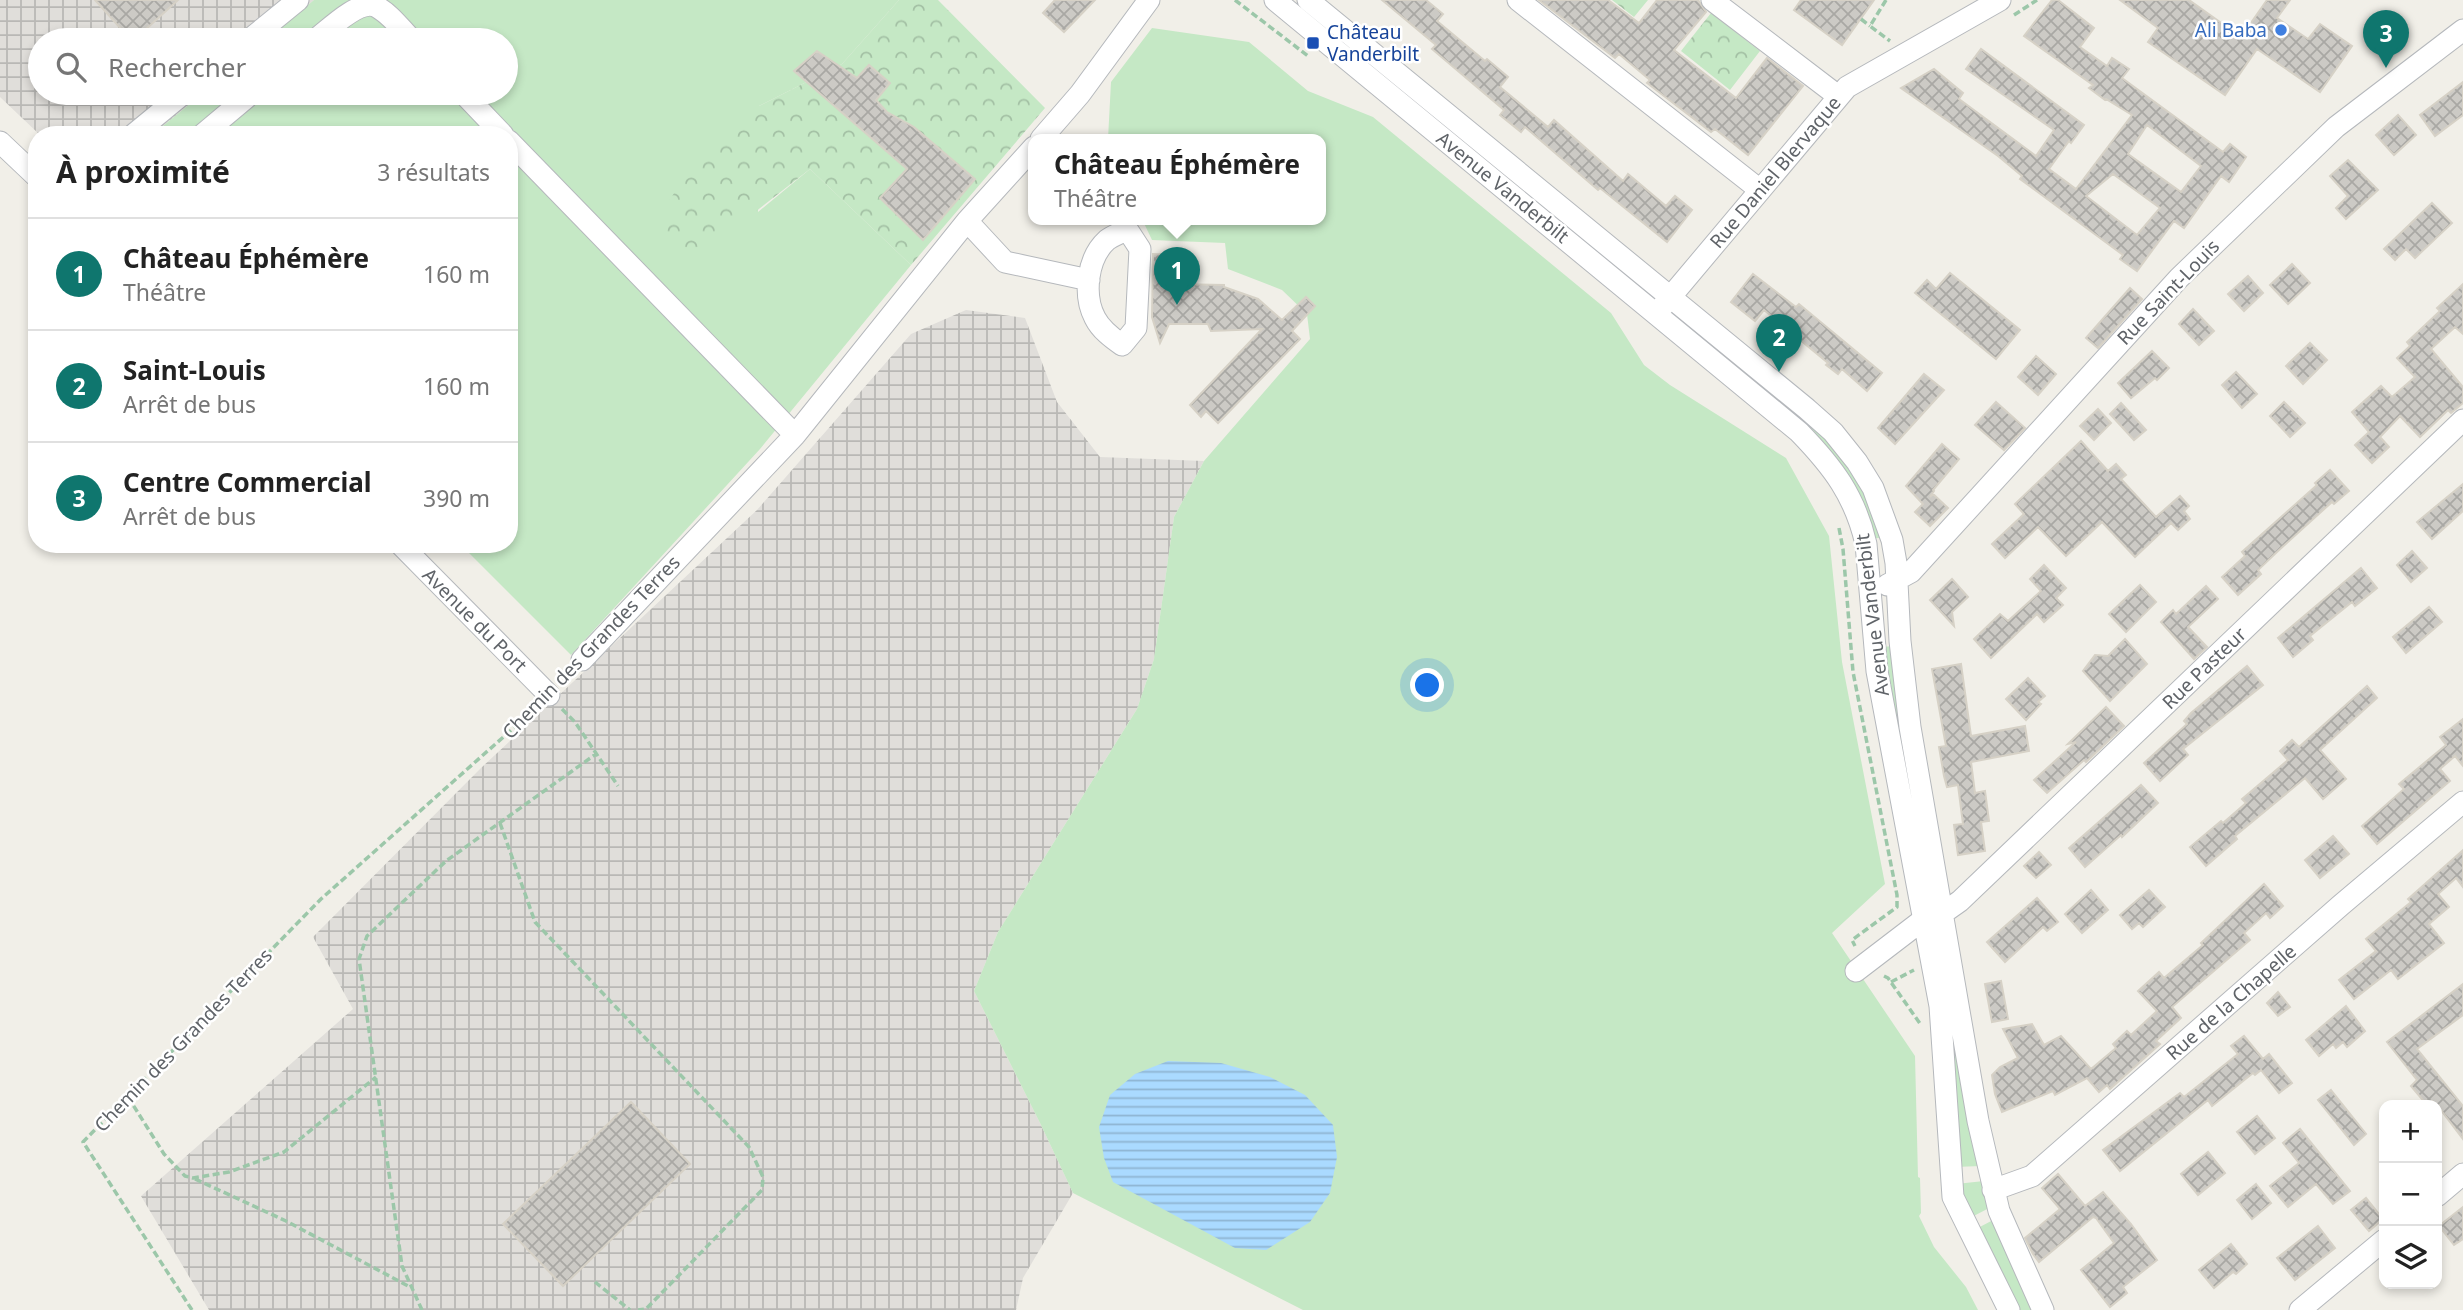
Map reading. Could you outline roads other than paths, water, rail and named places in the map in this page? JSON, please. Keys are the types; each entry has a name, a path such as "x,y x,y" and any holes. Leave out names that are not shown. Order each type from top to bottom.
{"street":[{"path":"264,28 298,0"},
{"path":"1045,134 1080,93 1149,0"},
{"name":"Avenue Vanderbilt","path":"1275,0 1799,432 1847,490 1861,524 1871,591 1877,671 1998,1211 2043,1310"},
{"name":"Avenue Vanderbilt","path":"1308,0 1807,409 1846,445 1873,488 1892,540 1897,581 1900,641 1934,916 1952,1197 2009,1310"},
{"path":"1518,0 1760,190"},
{"path":"1712,0 1838,96"},
{"path":"330,28 365,4 384,11 400,28"},
{"name":"Rue Daniel Blervaque","path":"1656,314 1847,87 2006,8"},
{"name":"Rue Saint-Louis","path":"1871,591 1897,581 1911,572 2179,278 2336,127 2463,30"},
{"path":"144,126 169,105"},
{"path":"213,126 238,105"},
{"path":"474,105 494,126"},
{"path":"0,142 28,168"},
{"path":"518,150 795,435"},
{"name":"Chemin des Grandes Terres","path":"582,660 795,435 967,221 1028,154"},
{"path":"967,221 1005,262 1089,280"},
{"path":"1127,229 1140,249 1136,328 1122,345 1109,336 1095,318 1088,289 1089,280 1091,264 1107,240 1127,229"},
{"name":"Rue Pasteur","path":"1856,971 1960,901 2463,420"},
{"name":"Avenue du Port","path":"409,553 549,695"},
{"name":"Rue de la Chapelle","path":"1993,1190 2032,1176 2330,914 2463,802"},
{"path":"2442,1192 2463,1174"},
{"path":"2300,1310 2379,1244"}],"water":[{"path":"1168,1061 1221,1063 1270,1077 1305,1095 1333,1125 1337,1157 1330,1193 1310,1222 1266,1250 1235,1248 1113,1182 1104,1158 1099,1127 1110,1095 1135,1074"}],"place":[{"name":"Ali Baba","path":"2281,30"},
{"name":"Château Vanderbilt","path":"1313,43"},
{"name":"Centre Commercial","path":"2386,68"},
{"name":"Château Éphémère","path":"1177,305"},
{"name":"Saint-Louis","path":"1779,372"}]}
